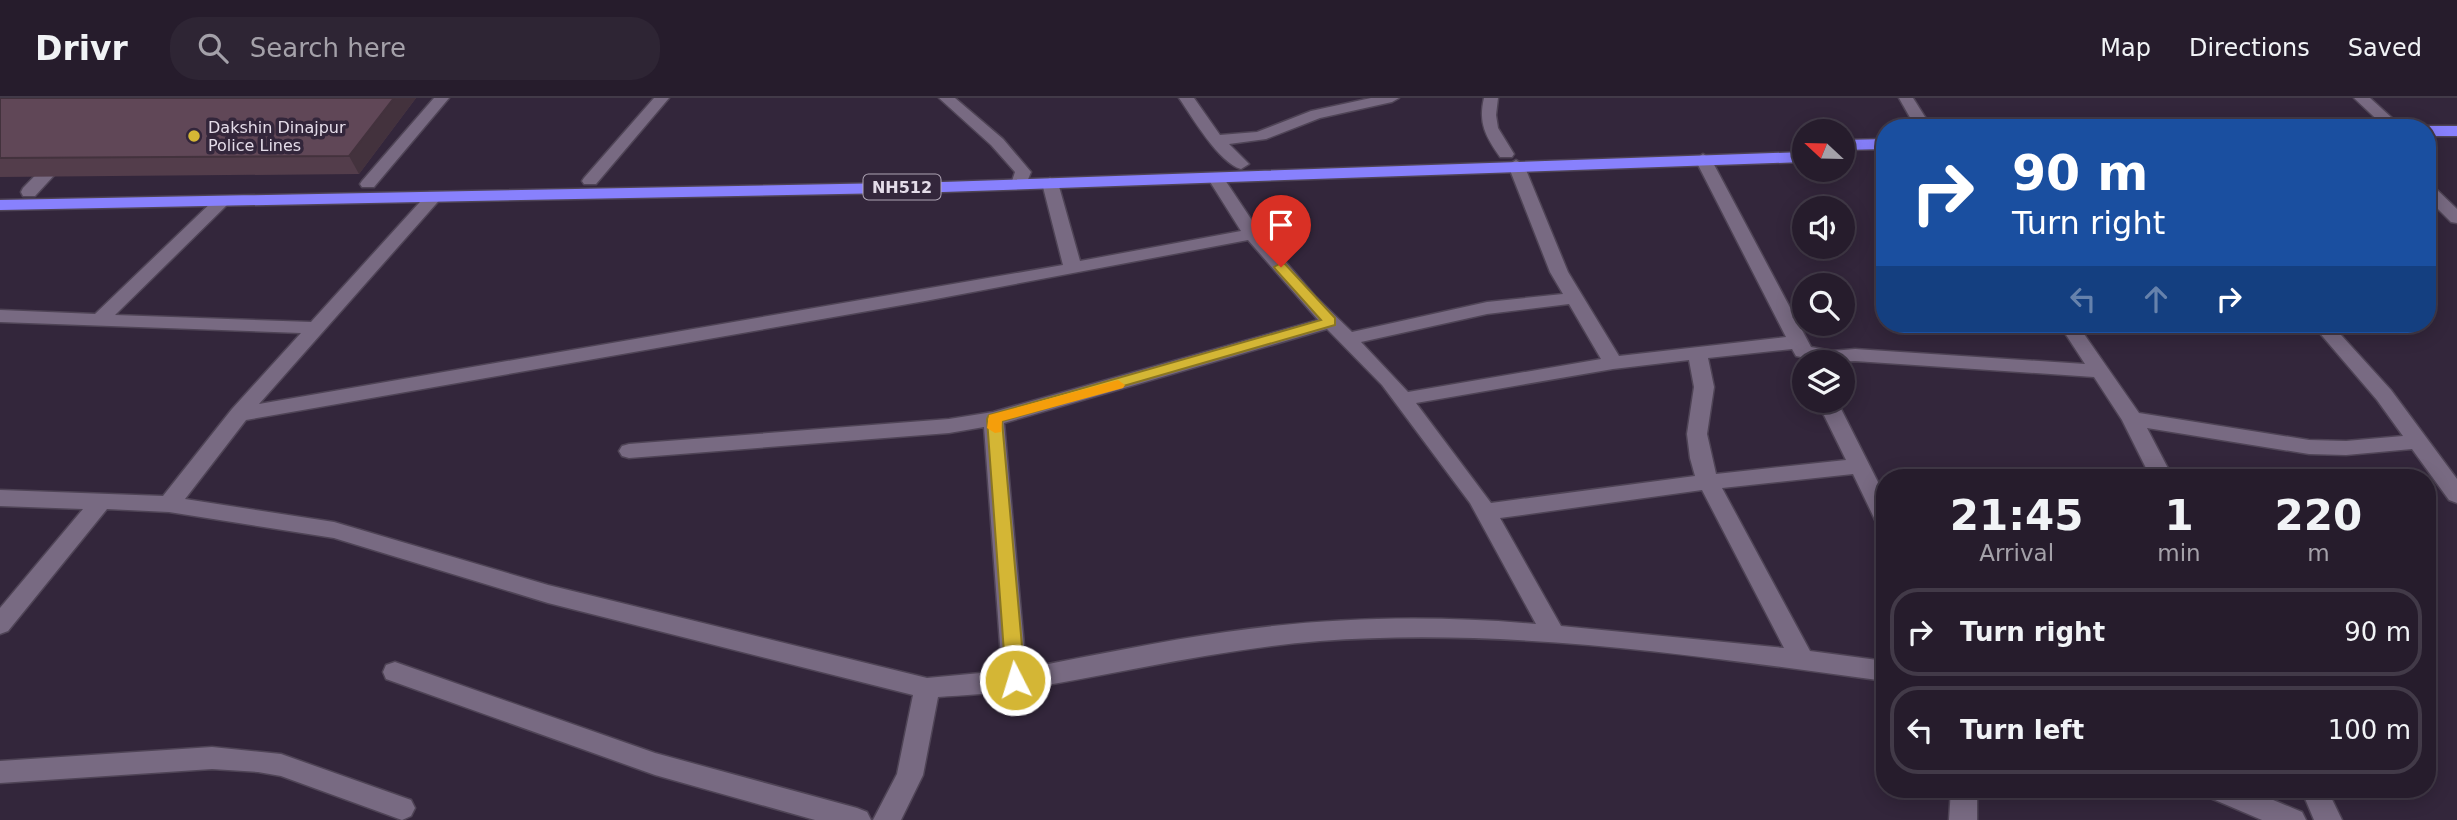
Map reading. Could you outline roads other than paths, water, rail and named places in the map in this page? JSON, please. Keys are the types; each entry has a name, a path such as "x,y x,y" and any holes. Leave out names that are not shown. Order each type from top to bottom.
{"highway":[{"path":"2436,131 2457,131"},
{"path":"2436,142 2457,142"},
{"path":"1855,145 1876,144"},
{"name":"NH512","path":"0,192 590,181 1021,178 1050,183 1215,177 1792,146"},
{"path":"1855,156 1876,155"},
{"name":"NH512","path":"0,205 222,202 1021,178 1241,164 1792,157"}],"street":[{"path":"368,184 442,98"},
{"path":"590,181 662,98"},
{"path":"946,98 997,142 1021,178"},
{"path":"1186,98 1216,140 1241,164"},
{"path":"1216,140 1260,136 1316,114 1392,98"},
{"path":"1491,98 1486,115 1488,126 1511,159 1559,272 1613,363"},
{"path":"1906,98 1919,119"},
{"path":"2361,98 2385,119"},
{"path":"29,192 74,145"},
{"path":"1703,159 1802,350"},
{"path":"1215,177 1252,234 1403,399 1485,512 1554,635"},
{"path":"1050,183 1072,266"},
{"path":"169,505 239,414 435,196"},
{"path":"2436,198 2457,218"},
{"path":"100,319 222,202"},
{"path":"239,414 925,296 1252,234"},
{"path":"1348,339 1487,308 1574,298"},
{"path":"0,316 316,328"},
{"path":"629,451 949,426 994,419 1330,321"},
{"path":"2074,333 2132,419 2157,469"},
{"path":"2329,333 2384,395 2457,495"},
{"path":"1403,399 1613,363 1697,354 1792,352"},
{"path":"1697,354 1704,387 1698,434 1700,458 1708,482 1802,659"},
{"path":"1855,355 2101,371"},
{"path":"1833,413 1876,500"},
{"path":"994,419 1015,680"},
{"path":"2132,419 2309,447 2346,448 2418,442"},
{"path":"1485,512 1708,482 1859,466"},
{"path":"0,498 169,505 334,530 548,594 927,688 1015,680 1227,641 1322,632 1465,627 1726,650 1876,670"},
{"path":"0,625 99,504"},
{"path":"395,672 655,764 857,820"},
{"path":"887,820 910,775 927,688"},
{"path":"0,772 212,758 258,761 281,765 402,808"},
{"path":"1963,820 1964,798"},
{"path":"2239,798 2292,820"},
{"path":"2318,798 2328,820"}],"place":[{"name":"Dakshin Dinajpur Police Lines","path":"194,136"}]}
